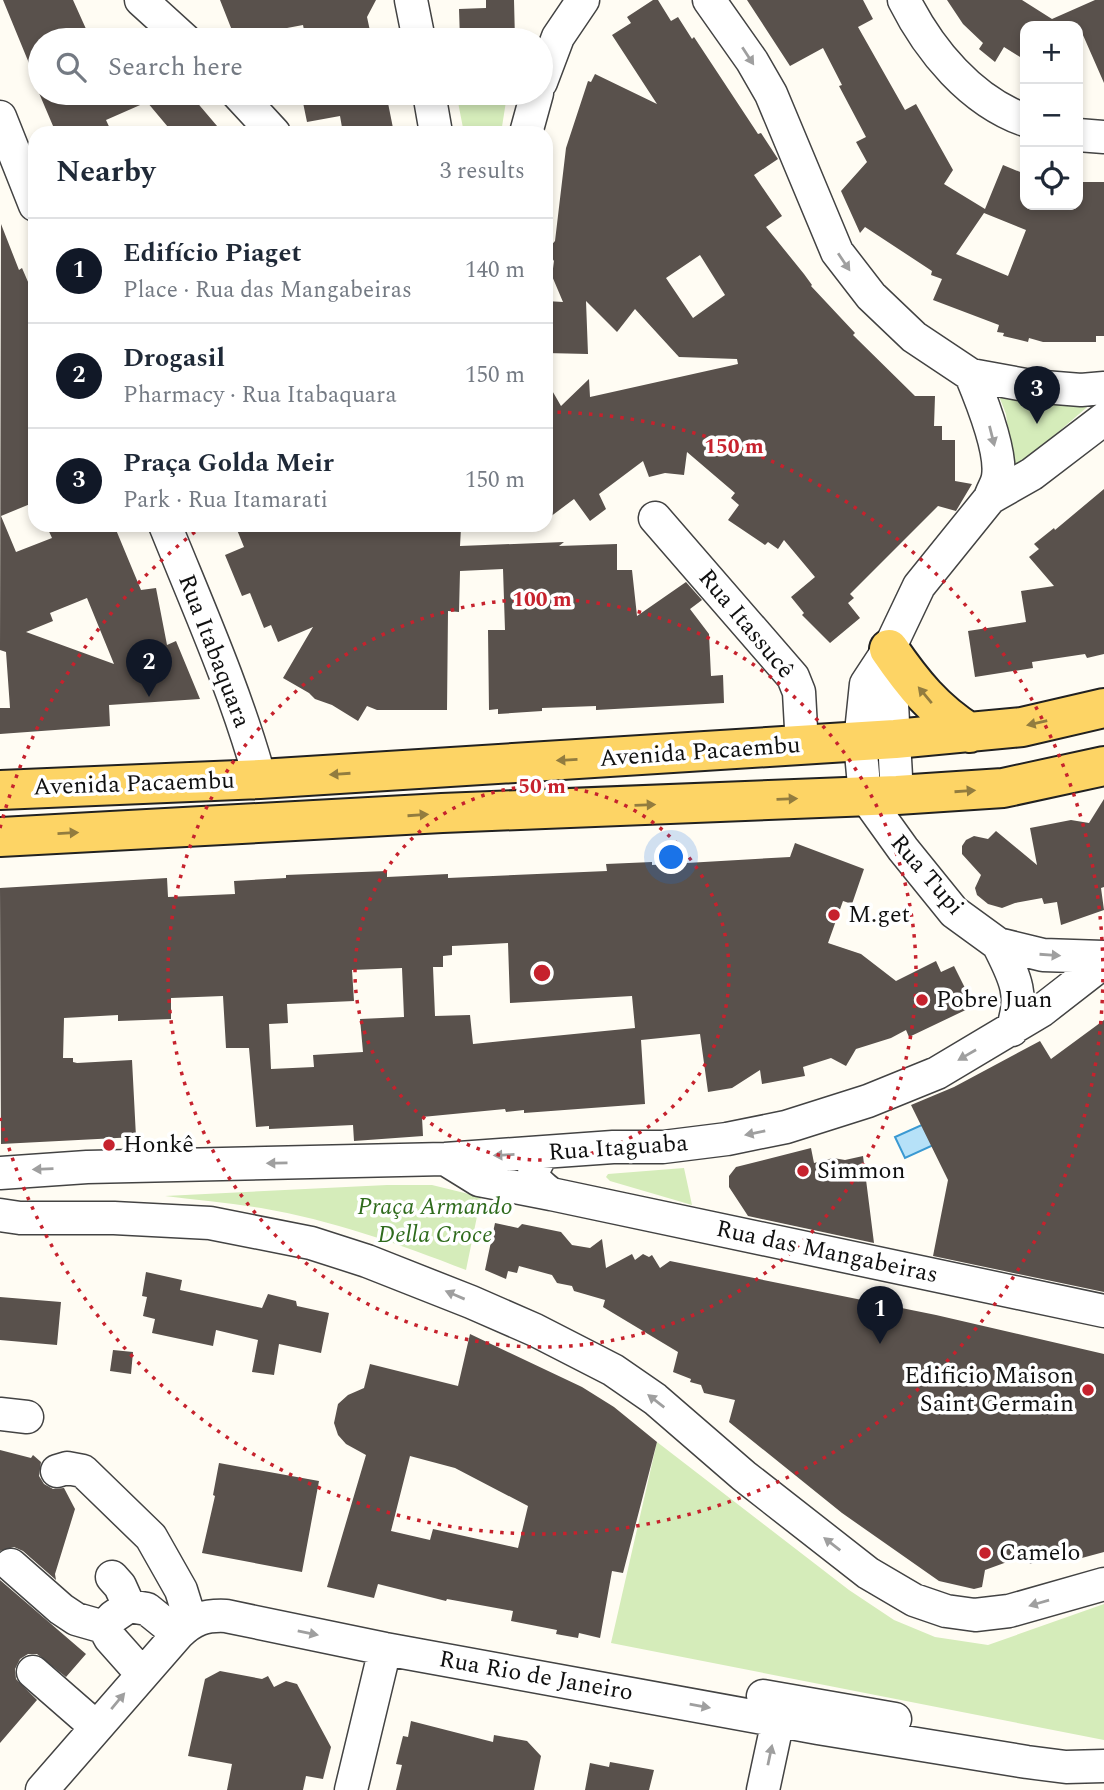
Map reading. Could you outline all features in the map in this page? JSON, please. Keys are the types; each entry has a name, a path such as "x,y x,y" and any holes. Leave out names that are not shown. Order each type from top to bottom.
{"main road":[{"path":"889,649 946,718 970,733"},
{"name":"Avenida Pacaembu","path":"0,790 260,779 877,741 1022,727 1104,708"},
{"name":"Avenida Pacaembu","path":"0,837 442,813 881,796 1003,788 1104,766"}],"street":[{"path":"141,0 172,28"},
{"path":"411,0 417,28"},
{"path":"553,50 558,37 583,0"},
{"path":"709,0 752,61 771,94 837,252 871,296 914,337 971,375 1031,386 1081,390 1104,388"},
{"path":"904,0 924,35 951,71 978,93 1020,118"},
{"path":"248,105 268,126"},
{"path":"431,105 435,126"},
{"path":"528,126 534,105"},
{"path":"0,117 28,187"},
{"path":"1083,135 1104,137"},
{"path":"881,796 877,741 866,684 889,649 919,586 990,498 998,476 988,421 971,375"},
{"path":"990,498 1032,474 1104,419"},
{"name":"Rua Itassucê","path":"654,518 793,677 799,692 802,746"},
{"name":"Rua Itabaquara","path":"168,532 224,672 260,779"},
{"name":"Rua Tupi","path":"881,796 903,849 954,912 998,944 1043,955 1104,959"},
{"path":"998,944 1017,989 1018,1014 1012,1030"},
{"name":"Rua Itaguaba","path":"0,1173 87,1167 445,1159 614,1147 663,1147 727,1139 786,1127 868,1101 937,1073 1041,1012 1104,959"},
{"path":"543,1153 535,1164 533,1176 537,1184 551,1194"},
{"name":"Rua das Mangabeiras","path":"445,1159 479,1180 1104,1311"},
{"path":"0,1215 20,1218 114,1218 210,1223 322,1247 367,1261 471,1302 613,1370 655,1399 744,1476 868,1573 914,1600 946,1611 975,1615 1009,1611 1104,1584"},
{"path":"42,1790 184,1628 181,1590 151,1537 83,1471 67,1468 57,1471"},
{"path":"11,1565 76,1619 104,1627 110,1638 142,1674"},
{"path":"112,1577 120,1586 129,1606"},
{"path":"104,1627 129,1606 147,1609 184,1628"},
{"name":"Rua Rio de Janeiro","path":"184,1628 208,1615 226,1616 385,1649 778,1720 1027,1762 1066,1767 1104,1766"},
{"path":"351,1790 385,1649"},
{"path":"606,1689 610,1669 1104,1756"},
{"path":"33,1672 96,1727"},
{"path":"763,1790 778,1720"}],"green space":[{"path":"459,105 505,105 502,126 463,126"},
{"path":"997,391 1093,402 1013,471 1006,414"},
{"path":"684,1168 692,1205 610,1181 606,1177 608,1174"},
{"name":"Praça Armando Della Croce","path":"432,1185 481,1197 466,1270 390,1242 313,1219 261,1208 165,1196"},
{"path":"657,1442 849,1590 894,1620 935,1637 988,1645 1104,1604 1104,1740 611,1643"}],"water":[{"path":"964,1106 973,1127 905,1158 895,1137"}],"building":[{"path":"3,0 73,0 86,28 28,28 28,61"},
{"path":"220,0 376,0 367,17 369,28 304,28 303,25 287,28 231,28"},
{"path":"486,0 514,0 515,28 460,28 459,9 486,8"},
{"path":"653,0 658,0 671,21 678,17 692,39 694,37 758,134 761,133 778,159 754,175 782,216 766,227 811,286 855,333 853,335 915,396 935,396 934,426 942,426 942,440 955,440 955,481 972,484 956,511 938,506 850,594 854,598 848,603 860,618 830,643 802,615 804,613 791,597 815,577 784,540 778,549 768,542 765,545 728,520 739,505 731,498 735,493 687,452 684,475 665,473 649,477 643,461 599,494 606,509 590,521 574,499 553,515 553,392 561,406 589,379 590,397 738,364 737,359 679,357 635,309 617,332 586,301 588,354 553,353 553,301 563,302 553,278 553,243 566,148 588,81 591,82 595,74 657,104 612,35 631,23 627,17","holes":["700,255 725,295 693,318 666,278"]},
{"path":"747,0 863,0 873,19 858,27 905,110 916,104 953,170 944,184 985,209 1003,165 1020,172 1020,210 1083,210 1083,182 1104,182 1104,336 1096,336 1096,342 1043,342 1029,338 1028,342 1003,336 1004,333 997,332 999,325 933,300 942,279 931,275 932,271 865,227 860,233 841,191 867,162 856,142 866,137 839,86 842,85 823,48 790,66","holes":["984,213 1026,230 1008,276 956,254"]},
{"path":"947,0 1022,0 1052,19 1095,0 1104,0 1104,83 1083,35 1083,21 1020,21 1020,57 1004,47 995,62 979,49 983,43 963,24"},
{"path":"44,105 140,105 106,120 109,126 53,126"},
{"path":"150,105 199,105 217,126 167,126"},
{"path":"303,105 388,105 393,126 342,126 340,116 307,122"},
{"path":"1,224 19,270 22,268 28,282 28,505 1,516 16,552 52,538 49,532 117,532 141,590 156,588 167,645 176,641 200,699 109,705 110,726 0,734 0,708 10,708 6,652 0,650","holes":["87,598 114,664 26,632 53,621 50,613"]},
{"path":"1104,489 1104,654 1032,662 1033,668 975,677 968,631 1026,622 1021,591 1054,586 1029,557 1039,549 1034,544"},
{"path":"238,532 461,532 460,546 564,542 559,546 617,544 617,570 632,570 637,616 686,582 702,600 690,609 709,634 711,676 723,675 724,703 596,710 596,706 542,708 542,711 498,714 498,709 489,710 488,630 505,630 503,569 460,571 459,612 448,611 447,710 377,710 367,706 358,721 332,705 315,699 283,678 313,627 278,642 271,625 264,628 250,593 242,596 225,555 244,547"},
{"path":"1104,799 1104,887 1101,888 1104,910 1061,925 1057,902 1044,904 1042,898 1002,908 988,904 977,895 975,888 981,875 962,854 962,846 966,840 974,836 988,839 996,831 1037,865 1030,828 1071,820 1089,823"},
{"path":"795,843 864,869 852,904 843,901 828,943 861,954 896,981 936,961 941,972 954,966 974,1006 909,1037 906,1030 891,1038 856,1049 846,1066 831,1058 803,1067 805,1076 762,1084 760,1070 732,1088 708,1092 700,1034 641,1040 645,1104 524,1113 524,1110 506,1112 505,1109 422,1117 423,1136 354,1141 353,1125 269,1129 269,1126 256,1127 249,1048 226,1048 223,996 171,998 171,1019 118,1021 118,1015 64,1018 63,1058 73,1058 73,1062 77,1063 132,1060 136,1137 1,1144 0,888 167,878 168,897 235,894 234,881 286,878 286,875 387,871 387,877 448,874 448,878 607,871 606,864 652,862 652,865 790,857","holes":["508,943 510,1003 632,996 635,1028 473,1044 470,1015 435,1016 433,967 443,967 443,956 452,955 452,946","402,968 404,1017 360,1019 363,1052 313,1055 314,1067 271,1069 269,1024 288,1023 287,1004 354,1001 352,970"]},
{"path":"1104,1020 1104,1292 933,1256 948,1180 911,1105 954,1087 1040,1041 1051,1059"},
{"path":"811,1148 814,1163 833,1158 845,1160 863,1156 874,1243 748,1216 729,1187 729,1176 736,1167"},
{"path":"495,1223 518,1228 522,1224 561,1232 572,1245 590,1248 602,1239 606,1268 632,1254 635,1260 643,1254 649,1257 652,1255 660,1268 670,1261 936,1315 1104,1354 1104,1552 1067,1562 1063,1551 1030,1564 1026,1555 985,1570 982,1587 974,1589 939,1581 842,1513 729,1422 735,1400 704,1393 701,1385 673,1372 678,1352 603,1307 605,1300 574,1291 572,1286 557,1283 552,1275 519,1266 517,1273 508,1271 506,1279 485,1270"},
{"path":"146,1272 182,1280 180,1290 262,1308 268,1294 296,1301 297,1306 329,1313 321,1353 279,1344 274,1375 252,1372 258,1340 216,1330 213,1346 152,1333 155,1319 143,1316 147,1297 142,1296"},
{"path":"0,1297 61,1302 57,1345 0,1340"},
{"path":"470,1334 582,1387 614,1407 657,1442 623,1573 612,1571 600,1638 579,1633 578,1638 556,1634 557,1630 511,1621 513,1611 447,1599 446,1601 378,1584 374,1598 327,1587 366,1455 346,1444 338,1435 334,1423 338,1404 348,1395 364,1388 370,1364 458,1386","holes":["410,1456 455,1468 528,1506 518,1548 433,1529 430,1540 391,1531"]},
{"path":"113,1350 133,1352 131,1374 110,1371"},
{"path":"0,1450 31,1458 33,1455 41,1462 39,1476 44,1484 53,1489 64,1488 75,1509 55,1574 56,1580 23,1551 14,1547 0,1551"},
{"path":"219,1463 319,1481 302,1572 202,1553 215,1496 213,1495"},
{"path":"0,1580 86,1654 66,1677 37,1654 28,1654 20,1659 15,1669 16,1679 37,1700 0,1743"},
{"path":"220,1671 262,1679 268,1676 274,1687 286,1681 297,1684 331,1747 323,1779 306,1776 303,1790 227,1790 232,1764 188,1756 205,1679"},
{"path":"411,1721 493,1742 494,1735 527,1741 541,1756 534,1790 396,1790 402,1765 396,1764 403,1736 408,1737"},
{"path":"610,1762 654,1770 649,1790 585,1790 590,1763 609,1767"}],"place":[{"name":"Praça Golda Meir","path":"1037,424"},
{"name":"Drogasil","path":"149,697"},
{"name":"M.get","path":"834,915"},
{"name":"Pobre Juan","path":"922,1000"},
{"name":"Honkê","path":"109,1145"},
{"name":"Simmon","path":"803,1171"},
{"name":"Edifício Piaget","path":"880,1344"},
{"name":"Edificio Maison Saint Germain","path":"1088,1390"},
{"name":"Camelo","path":"985,1553"}]}
